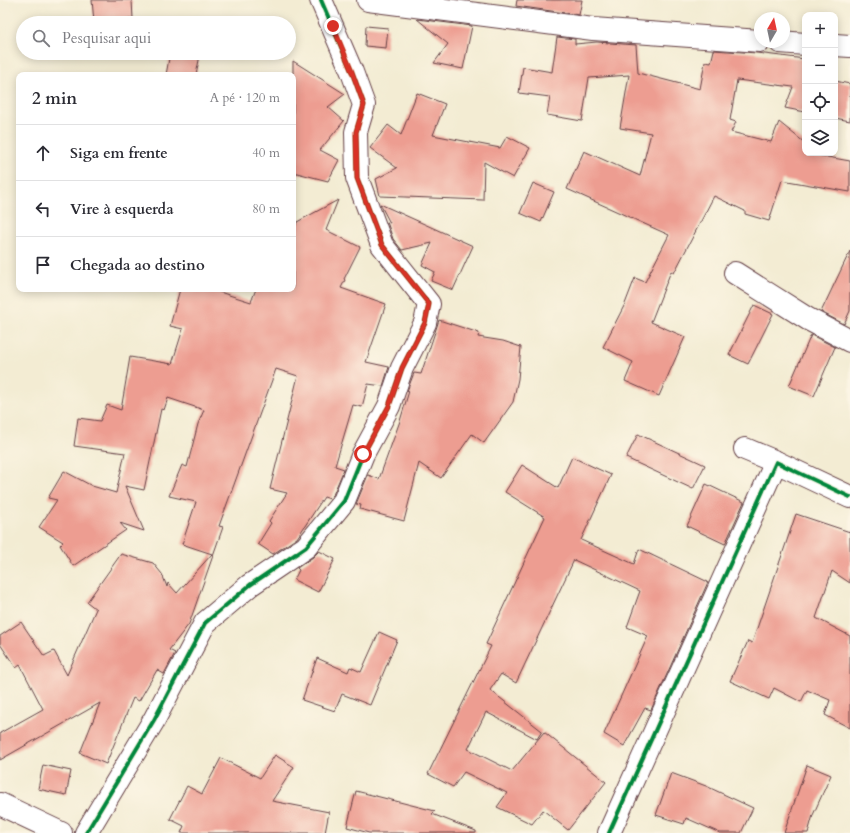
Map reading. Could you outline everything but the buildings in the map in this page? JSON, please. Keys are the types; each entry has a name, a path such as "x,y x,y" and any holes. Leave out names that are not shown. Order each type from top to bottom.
{"street":[{"path":"86,833 154,720 205,623 250,585 306,547 344,501 363,454 389,406 402,368 425,323 429,304 382,245 357,178 356,132 364,105 352,72 321,0"},
{"path":"368,0 593,29 754,41"},
{"path":"790,43 802,44"},
{"path":"838,45 850,46"},
{"path":"735,273 808,319 850,340"},
{"path":"745,448 850,497"},
{"path":"609,833 776,462"},
{"path":"0,804 61,833"}],"cycle path":[{"path":"86,833 154,720 205,623 250,585 306,547 344,501 363,454 389,406 402,368 425,323 429,304 382,245 357,178 356,132 364,105 352,72 321,0"},
{"path":"609,833 776,462 850,497"}],"route":[{"path":"333,26 364,105 356,132 357,178 382,245 429,304 425,323 402,368 389,406 363,454"}]}
